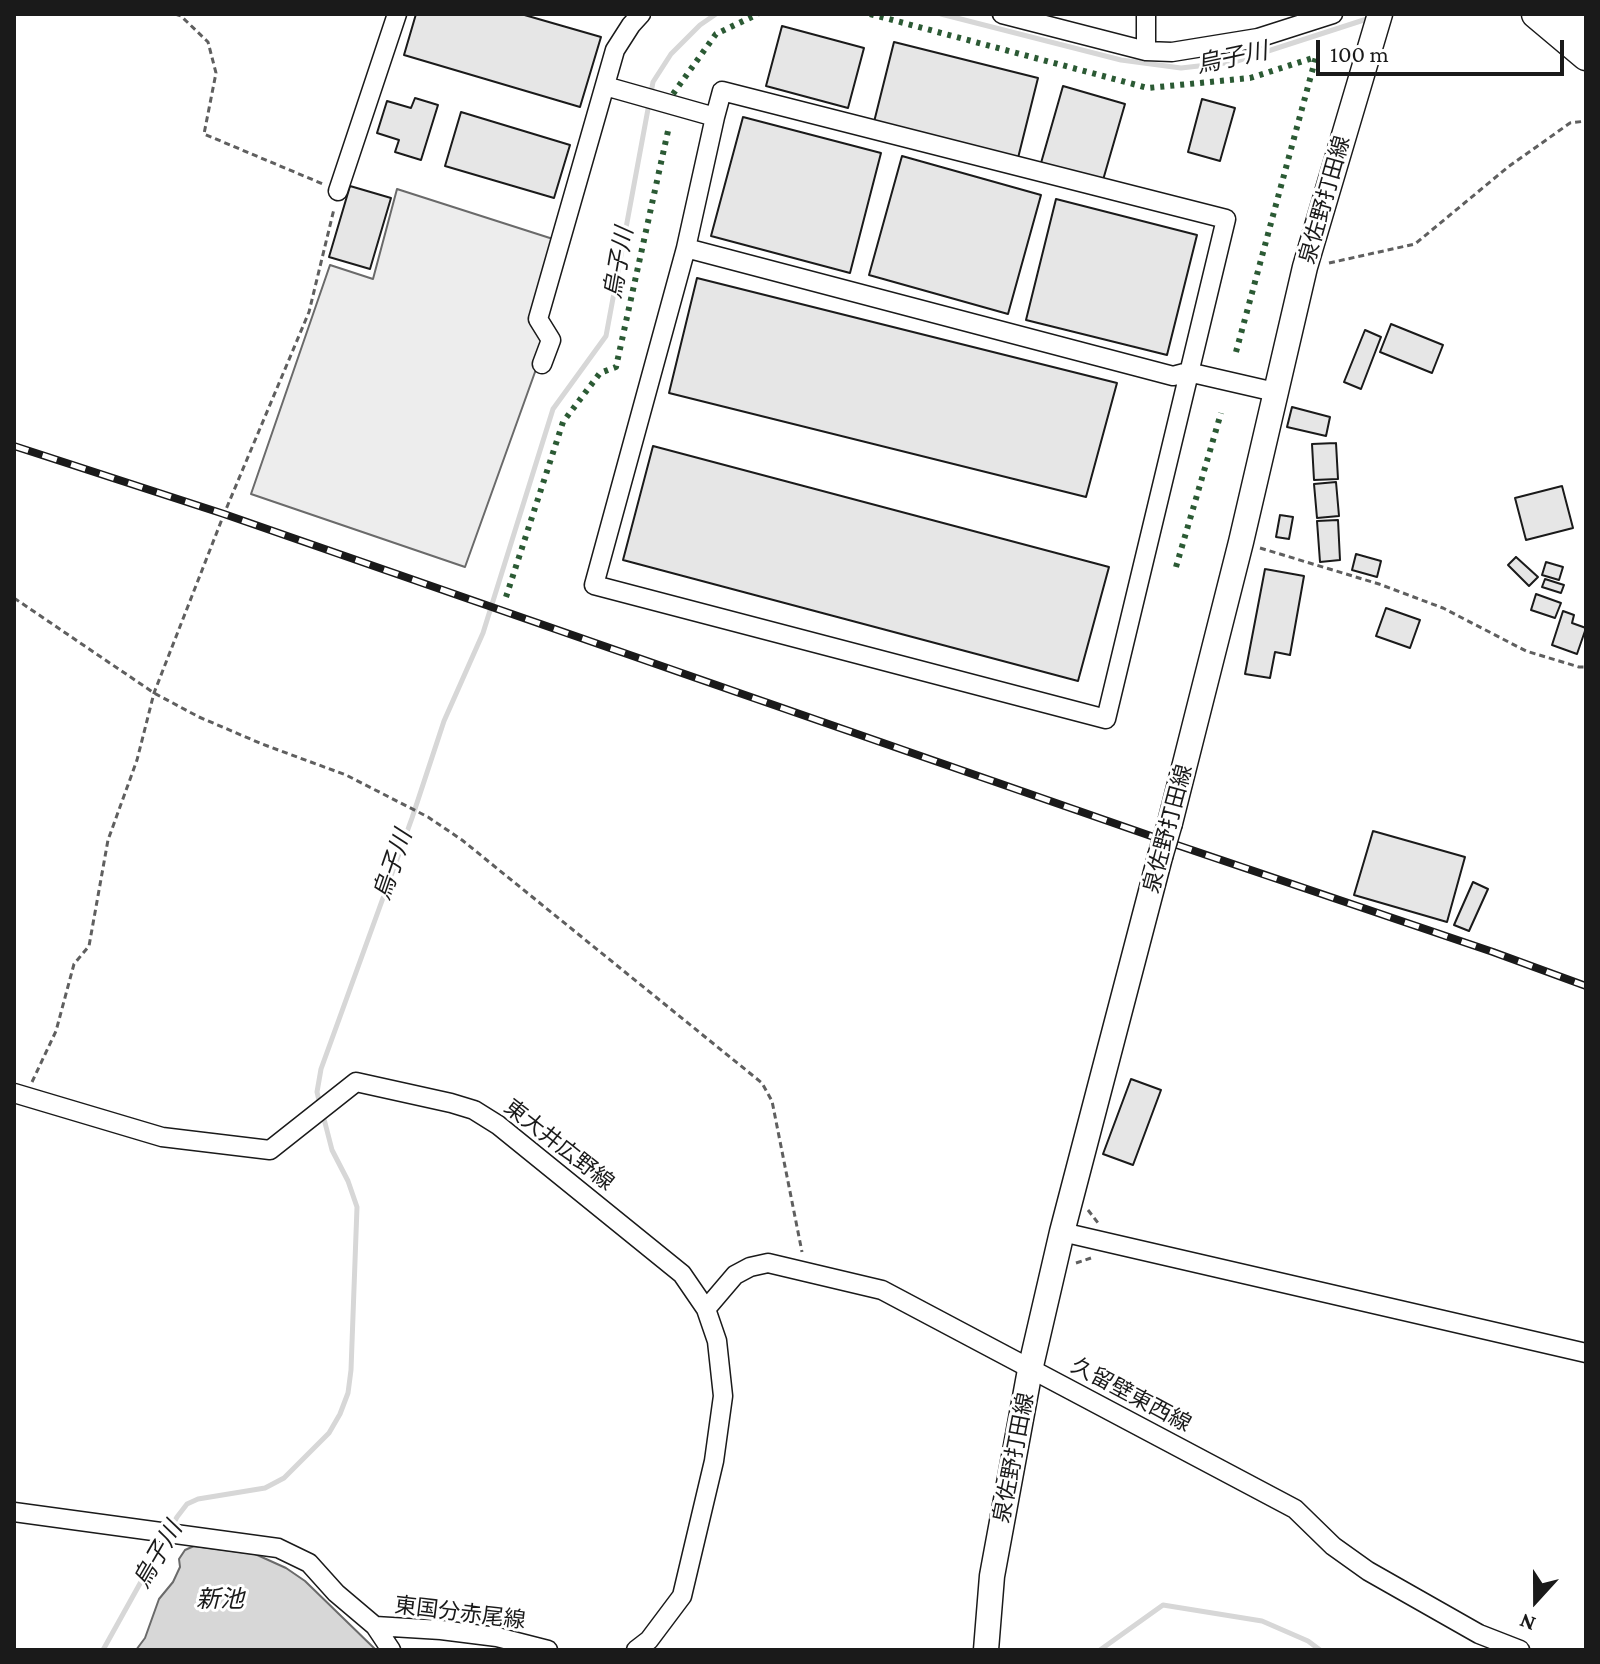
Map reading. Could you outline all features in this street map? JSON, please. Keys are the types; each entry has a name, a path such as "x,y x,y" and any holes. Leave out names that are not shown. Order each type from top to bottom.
{"highway":[{"path":"1536,14 1586,56"},
{"path":"1574,14 1586,24"}],"main road":[{"name":"泉佐野打田線","path":"986,1650 992,1576 1030,1370 1062,1232 1241,542 1305,267 1378,22"}],"street":[{"path":"338,191 397,14"},
{"path":"542,364 551,340 538,319 615,50 641,14"},
{"path":"1002,14 1146,51 1172,52 1258,38 1333,14"},
{"path":"1146,14 1146,51"},
{"path":"605,86 715,117"},
{"path":"722,91 1226,219 1106,719 594,585 686,248 715,117 722,91"},
{"path":"686,248 1173,376 1188,372 1275,392"},
{"name":"東大井広野線","path":"20,1094 162,1137 270,1150 356,1082 474,1110 498,1125 682,1274 706,1309 717,1341 723,1396 714,1461 682,1596 649,1640 636,1650"},
{"path":"1062,1232 1586,1353"},
{"name":"久留壁東西線","path":"706,1309 735,1275 768,1263 882,1290 1295,1509 1333,1546 1368,1571 1479,1634 1520,1650"},
{"name":"東国分赤尾線","path":"14,1512 278,1548 309,1563 336,1593 375,1626 497,1637 548,1650"},
{"path":"375,1626 391,1650"}],"path":[{"path":"20,1094 56,1031 74,964 89,946 108,840 137,760 154,693 224,514 309,312 338,191 204,134 216,73 208,42 175,14"},
{"path":"1305,267 1415,244 1508,167 1570,123 1586,121"},
{"path":"1241,542 1379,584 1443,608 1526,651 1586,667"},
{"path":"14,598 154,693 199,717 346,775 428,817 482,856 762,1083 772,1101 805,1270"},
{"path":"1085,1205 1102,1230"}],"shaded area":[{"path":"397,189 553,239 532,323 544,347 465,567 251,494 330,265 373,279"}],"water":[{"name":"新池","path":"194,1546 255,1554 286,1568 305,1581 376,1650 136,1650 145,1638 159,1599 173,1582 180,1567 179,1559 185,1550"}],"building":[{"path":"416,14 521,14 601,37 580,107 404,55"},
{"path":"782,26 864,48 848,108 766,86"},
{"path":"894,42 1038,78 1018,158 874,122"},
{"path":"1063,86 1125,104 1103,180 1041,163"},
{"path":"415,98 438,105 421,160 395,152 399,140 377,133 387,101 411,108"},
{"path":"1202,99 1235,108 1220,161 1188,152"},
{"path":"461,112 570,145 554,198 445,166"},
{"path":"743,117 881,153 850,273 711,236"},
{"path":"902,156 1041,195 1008,314 869,275"},
{"path":"350,186 391,198 370,269 329,257"},
{"path":"1056,199 1197,235 1167,355 1026,320"},
{"path":"697,278 1117,383 1086,497 669,393"},
{"path":"1391,324 1443,345 1432,373 1380,352"},
{"path":"1365,330 1381,337 1361,389 1344,382"},
{"path":"1292,407 1330,417 1326,436 1287,427"},
{"path":"1336,443 1338,479 1314,480 1312,444"},
{"path":"653,446 1109,567 1078,681 623,560"},
{"path":"1336,482 1339,516 1317,518 1314,484"},
{"path":"1562,486 1573,528 1526,540 1515,498"},
{"path":"1280,515 1293,517 1289,539 1276,537"},
{"path":"1338,520 1340,560 1320,562 1317,521"},
{"path":"1356,554 1381,561 1377,577 1352,570"},
{"path":"1516,557 1538,577 1529,586 1508,565"},
{"path":"1546,562 1563,567 1559,580 1542,575"},
{"path":"1265,569 1304,576 1290,655 1275,652 1270,678 1245,674"},
{"path":"1545,579 1564,585 1561,593 1542,587"},
{"path":"1536,594 1561,603 1555,618 1531,610"},
{"path":"1386,608 1420,620 1410,648 1376,636"},
{"path":"1563,611 1574,615 1572,623 1586,628 1577,654 1552,645"},
{"path":"1373,831 1465,857 1447,922 1354,895"},
{"path":"1473,882 1488,889 1469,931 1454,925"},
{"path":"1131,1079 1161,1090 1133,1165 1103,1154"}],"waterway":[{"name":"烏子川","path":"320,1105 317,1092 321,1069 444,721 483,633 553,409 606,336 653,82 671,54 700,25 716,14"},
{"name":"烏子川","path":"941,14 1121,60 1181,68 1234,62 1370,18"},
{"name":"烏子川","path":"103,1650 187,1504 198,1499 265,1488 284,1478 329,1433 340,1414 348,1393 351,1370 357,1207 332,1150 323,1115"},
{"path":"1100,1650 1163,1605 1262,1621 1308,1641 1320,1650"}],"railway":[{"path":"14,446 224,514 1586,986"}],"hedge":[{"path":"673,94 716,34 758,14"},
{"path":"870,14 1148,88 1250,78 1316,57"},
{"path":"1236,352 1316,57"},
{"path":"506,597 563,422 600,373 616,367 668,131"},
{"path":"1176,567 1221,413"}]}
